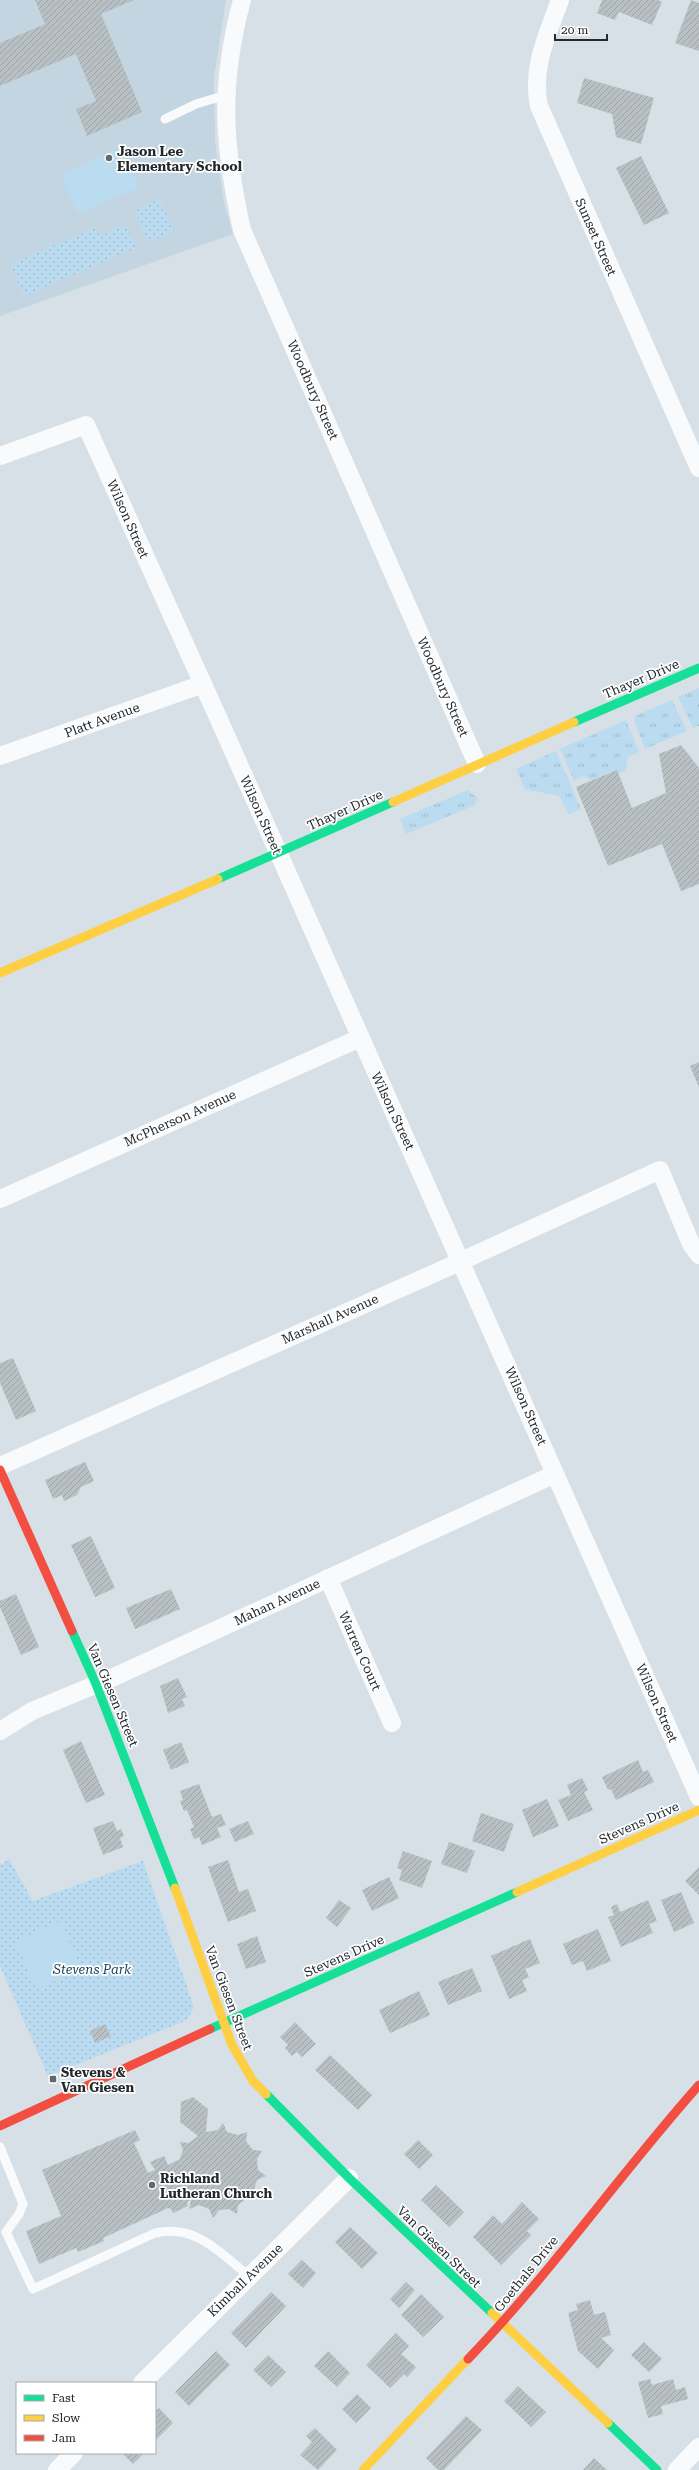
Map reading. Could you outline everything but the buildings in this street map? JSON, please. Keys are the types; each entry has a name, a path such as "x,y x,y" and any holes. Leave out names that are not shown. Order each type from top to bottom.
{"street":[{"name":"Woodbury Street","path":"242,0 232,36 226,95 226,140 232,185 242,230 478,764"},
{"name":"Sunset Street","path":"560,0 537,67 536,92 539,106 699,468"},
{"name":"Wilson Street","path":"0,456 86,426 203,684 360,1038 462,1260 555,1474 699,1797"},
{"name":"Thayer Drive","path":"0,973 279,854 478,764 699,668"},
{"name":"Platt Avenue","path":"0,756 203,684"},
{"name":"McPherson Avenue","path":"0,1199 360,1038"},
{"name":"Marshall Avenue","path":"0,1466 660,1170 691,1244 699,1255"},
{"name":"Van Giesen Street","path":"0,1470 96,1684 155,1834 238,2059 253,2081 349,2178 501,2324 657,2470"},
{"name":"Mahan Avenue","path":"0,1731 32,1711 96,1684 555,1474"},
{"name":"Warren Court","path":"328,1578 392,1723"},
{"name":"Stevens Drive","path":"0,2126 699,1810"},
{"name":"Goethals Drive","path":"363,2470 501,2324 660,2130 699,2085"},
{"name":"Kimball Avenue","path":"143,2382 349,2178"},
{"path":"677,2470 699,2447"},
{"path":"57,2470 73,2454"}],"lane":[{"path":"165,119 196,104 226,95"},
{"path":"0,2147 23,2204 19,2214 6,2232 32,2289 155,2233 164,2231 192,2233 249,2276"}],"shaded area":[{"name":"Jason Lee Elementary School","path":"0,0 226,0 214,78 215,142 224,203 233,234 0,316"}],"green space":[{"path":"121,148 139,188 78,214 60,174"},
{"path":"160,199 174,231 148,242 135,210"},
{"path":"126,225 136,248 24,296 10,264 96,228 100,237"},
{"path":"699,688 699,726 693,728 678,697"},
{"path":"672,700 687,731 645,749 634,720 635,716"},
{"path":"626,720 639,752 628,757 625,771 618,774 616,770 591,780 584,776 574,781 560,749"},
{"path":"556,751 581,809 569,814 559,796 525,789 516,769"},
{"path":"468,790 477,798 475,805 406,834 400,819"},
{"name":"Stevens Park","path":"9,1859 33,1901 143,1861 194,2007 187,2020 48,2076 0,1966 0,1866"},
{"path":"61,1921 82,1970 36,1989 15,1941"}],"traffic: fast":[{"path":"574,722 699,668"},
{"path":"218,879 393,802"},
{"path":"72,1631 96,1684 175,1888"},
{"path":"210,2029 517,1892"},
{"path":"266,2094 349,2178 492,2313"},
{"path":"608,2423 657,2470"}],"traffic: slow":[{"path":"393,802 574,722"},
{"path":"0,973 218,879"},
{"path":"517,1892 699,1810"},
{"path":"175,1888 232,2045 253,2081 266,2094"},
{"path":"492,2313 608,2423"},
{"path":"363,2470 468,2359"}],"traffic: jam":[{"path":"0,1470 72,1631"},
{"path":"0,2126 210,2029"},
{"path":"468,2359 499,2326 557,2258 641,2153 699,2085"}],"place":[{"name":"Jason Lee Elementary School","path":"109,158"},
{"name":"Stevens & Van Giesen","path":"53,2079"},
{"name":"Richland Lutheran Church","path":"152,2185"}]}
